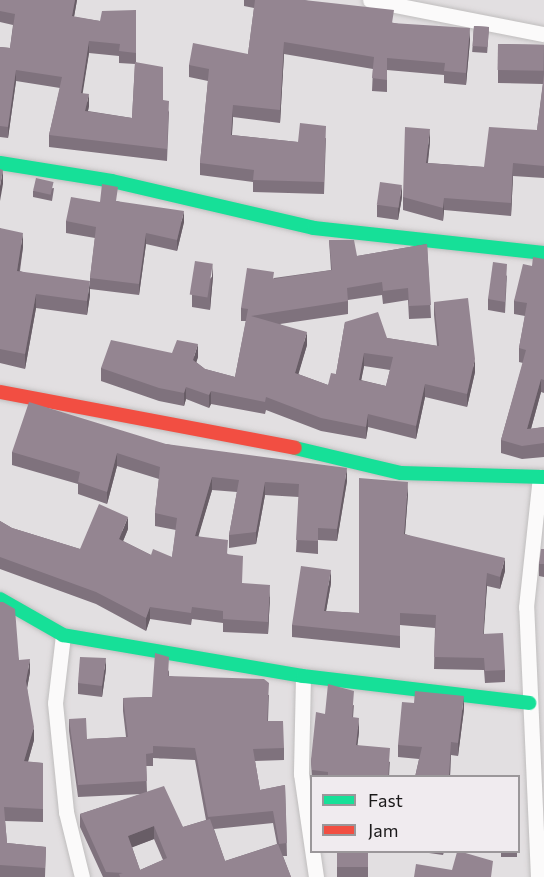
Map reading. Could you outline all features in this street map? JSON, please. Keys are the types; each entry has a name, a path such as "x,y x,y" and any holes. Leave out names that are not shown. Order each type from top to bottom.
{"street":[{"path":"370,0 544,34"},
{"path":"0,163 112,181 314,228 544,253"},
{"path":"0,392 214,429 401,473 542,477 526,607 538,877"},
{"path":"0,599 63,635 303,676 529,703"},
{"path":"63,635 55,703 66,812 82,877"},
{"path":"303,676 301,774 310,836"},
{"path":"313,853 316,877"}],"building":[{"path":"0,0 75,0 72,16 100,21 102,11 136,10 136,53 119,51 120,44 89,41 81,93 89,94 85,111 132,118 135,62 163,67 163,100 169,101 167,149 49,135 62,77 16,70 8,127 0,126 0,47 10,48 15,14 0,11"},
{"path":"255,0 304,0 394,10 392,23 470,28 466,73 444,71 445,63 387,58 387,80 372,78 374,57 284,42 280,110 233,105 231,135 298,142 300,123 326,126 324,182 253,180 254,170 200,163 209,69 189,65 193,43 248,54"},
{"path":"474,26 489,27 488,47 473,46"},
{"path":"498,44 544,45 544,71 498,70"},
{"path":"544,74 544,166 513,163 511,203 444,198 443,208 403,197 405,127 430,129 426,163 484,167 489,127 537,130"},
{"path":"0,169 3,170 0,186"},
{"path":"36,178 54,182 51,195 33,191"},
{"path":"380,182 402,185 399,208 377,205"},
{"path":"102,184 118,187 116,201 184,211 177,240 146,233 139,284 90,278 96,227 66,221 71,197 100,202"},
{"path":"0,228 23,233 17,271 90,281 87,301 36,294 25,354 0,349"},
{"path":"329,240 354,240 357,256 427,244 431,305 409,306 408,288 383,291 382,282 347,288 348,301 251,316 307,332 295,373 328,385 331,373 336,374 345,322 378,312 387,338 439,346 434,302 468,298 475,359 467,394 425,384 416,426 368,414 366,427 321,418 266,397 265,402 211,391 209,395 186,387 184,393 159,388 101,368 111,340 172,353 177,340 198,344 193,360 205,369 235,377 248,309 241,308 247,268 274,272 273,279 332,270","holes":["364,353 393,357 386,386 359,380"]},
{"path":"533,257 544,259 544,380 541,379 527,429 544,427 544,443 522,446 501,440 526,350 519,348 527,303 514,301 523,264 532,266"},
{"path":"195,261 213,264 207,297 190,295"},
{"path":"493,262 507,264 505,302 488,299"},
{"path":"29,402 166,444 347,468 337,529 318,528 318,541 296,540 299,484 265,482 256,532 229,535 239,480 212,477 195,536 228,540 227,554 243,556 242,583 270,585 268,622 223,619 223,611 192,607 191,613 150,607 146,618 96,592 0,557 0,521 12,528 80,549 99,504 128,517 119,539 151,555 153,549 172,557 177,518 155,513 160,467 117,453 107,492 78,482 80,472 12,452"},
{"path":"359,478 408,482 404,534 505,558 500,577 487,573 483,634 503,633 505,670 485,671 484,658 434,657 436,615 400,613 400,636 292,625 301,566 331,570 324,611 359,613"},
{"path":"541,549 544,549 544,564 539,564"},
{"path":"0,602 15,609 19,660 30,659 26,681 34,727 24,761 43,763 43,809 4,807 7,843 46,847 45,868 0,865"},
{"path":"155,653 169,657 168,676 264,679 269,683 267,721 283,721 284,748 253,749 260,790 285,785 287,843 279,844 273,811 208,817 195,748 153,746 153,753 146,754 147,781 78,785 69,719 86,718 87,739 128,737 123,698 152,697"},
{"path":"80,657 106,658 102,686 78,683"},
{"path":"328,684 354,691 352,717 359,718 356,745 390,748 388,775 328,775 328,772 312,770 316,712 325,714"},
{"path":"415,691 464,696 458,743 451,742 449,775 415,775 422,747 398,745 402,702 414,703"},
{"path":"164,786 183,827 210,819 225,861 278,844 291,877 120,877 119,874 123,873 106,872 80,814","holes":["154,826 167,858 140,870 128,836"]},
{"path":"337,853 368,853 368,867 337,867"},
{"path":"457,853 465,853 493,861 491,877 414,877 416,864 452,870"}],"traffic: fast":[{"path":"0,163 112,181 314,228 544,253"},
{"path":"295,448 401,473 544,477"},
{"path":"0,599 63,635 303,676 529,703"}],"traffic: jam":[{"path":"0,392 295,448"}]}
